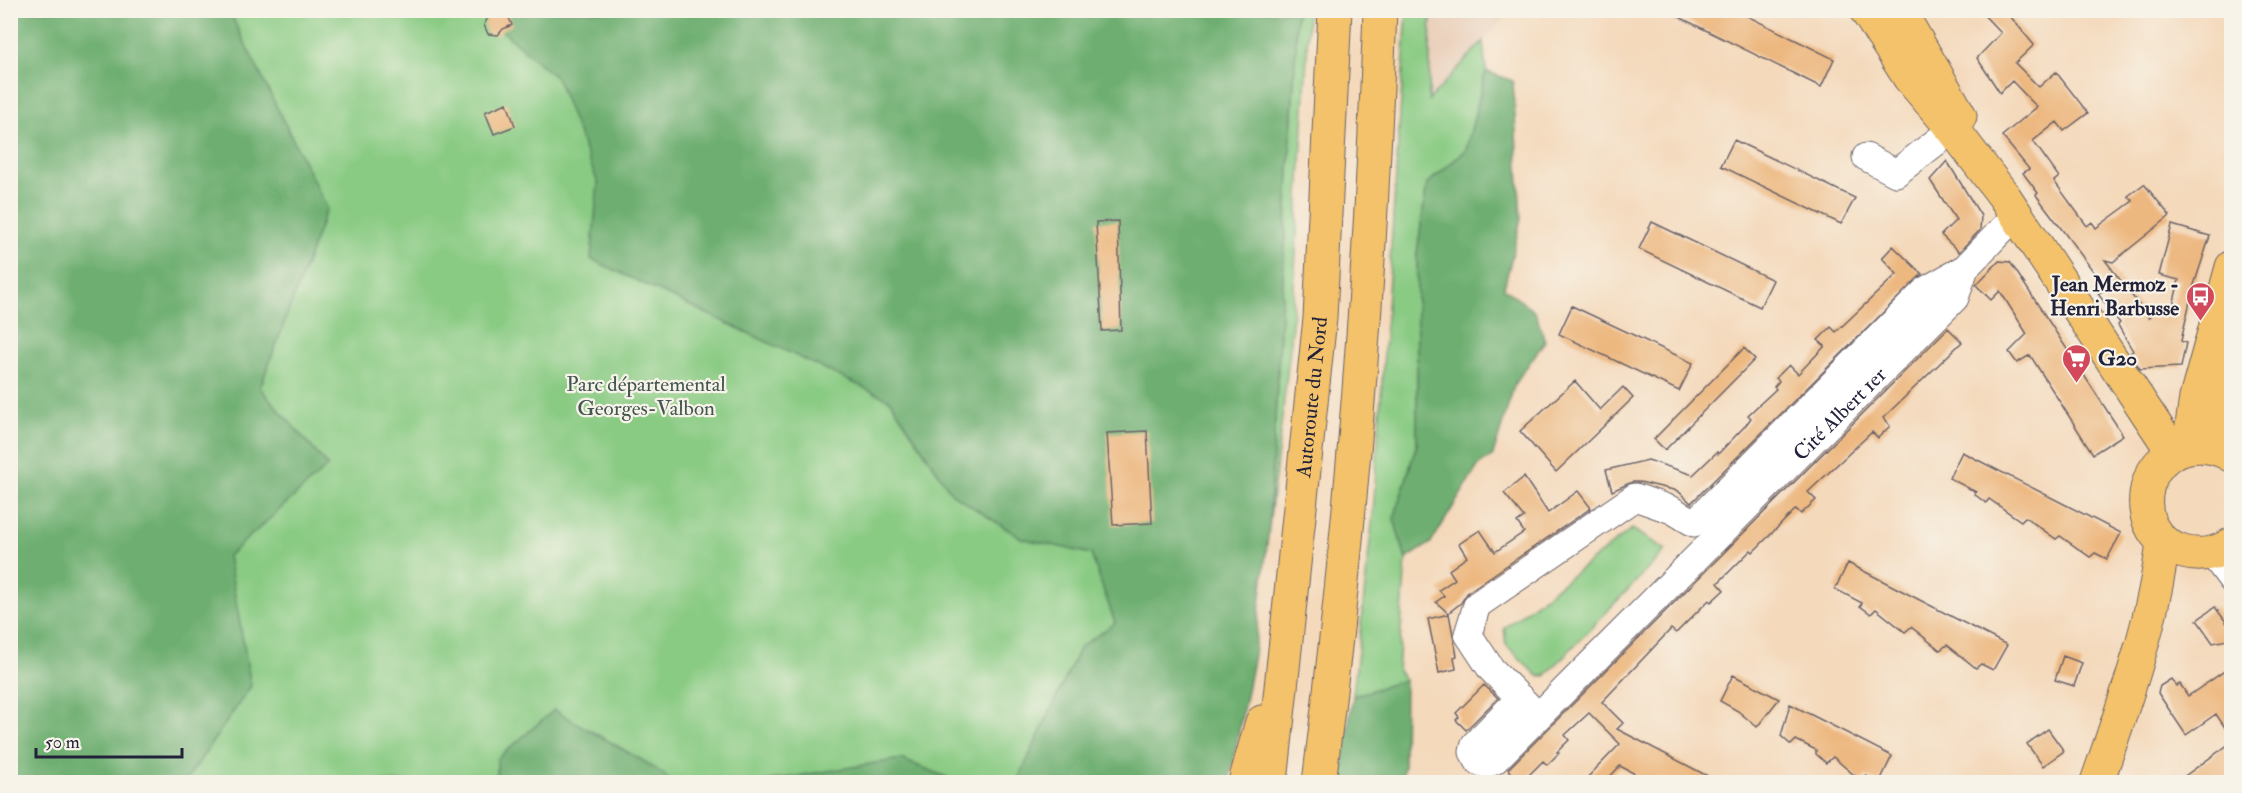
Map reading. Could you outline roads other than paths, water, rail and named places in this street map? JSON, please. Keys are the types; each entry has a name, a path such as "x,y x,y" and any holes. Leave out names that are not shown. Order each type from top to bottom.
{"main road":[{"name":"Autoroute du Nord","path":"1270,783 1320,318 1335,10"},
{"path":"1319,783 1337,646 1357,434 1373,189 1380,10"},
{"path":"1866,10 1909,77 1953,129 2010,206 2088,323 2193,455"},
{"path":"1899,10 2010,206"},
{"path":"2193,455 2196,398 2232,267"},
{"path":"2212,551 2177,550 2163,542 2153,530 2144,501 2147,485 2193,455 2220,410 2232,362"},
{"path":"2097,783 2135,672 2158,582 2163,542"},
{"path":"2135,672 2212,551"},
{"path":"1245,783 1252,753 1285,649"}],"street":[{"path":"1866,158 1896,173 1953,129"},
{"name":"Cité Albert 1er","path":"1965,268 1926,290 1695,523 1672,510 1635,497 1476,605 1468,634 1491,669 1529,707 1702,551 1955,298 1965,268 2010,206"},
{"path":"1695,523 1702,551"},
{"path":"2212,551 2232,580"}],"place":[{"name":"Jean Mermoz - Henri Barbusse","path":"2200,322"},
{"name":"G20","path":"2077,384"}],"park label":[{"name":"Parc départemental Georges-Valbon","path":"646,396"}]}
